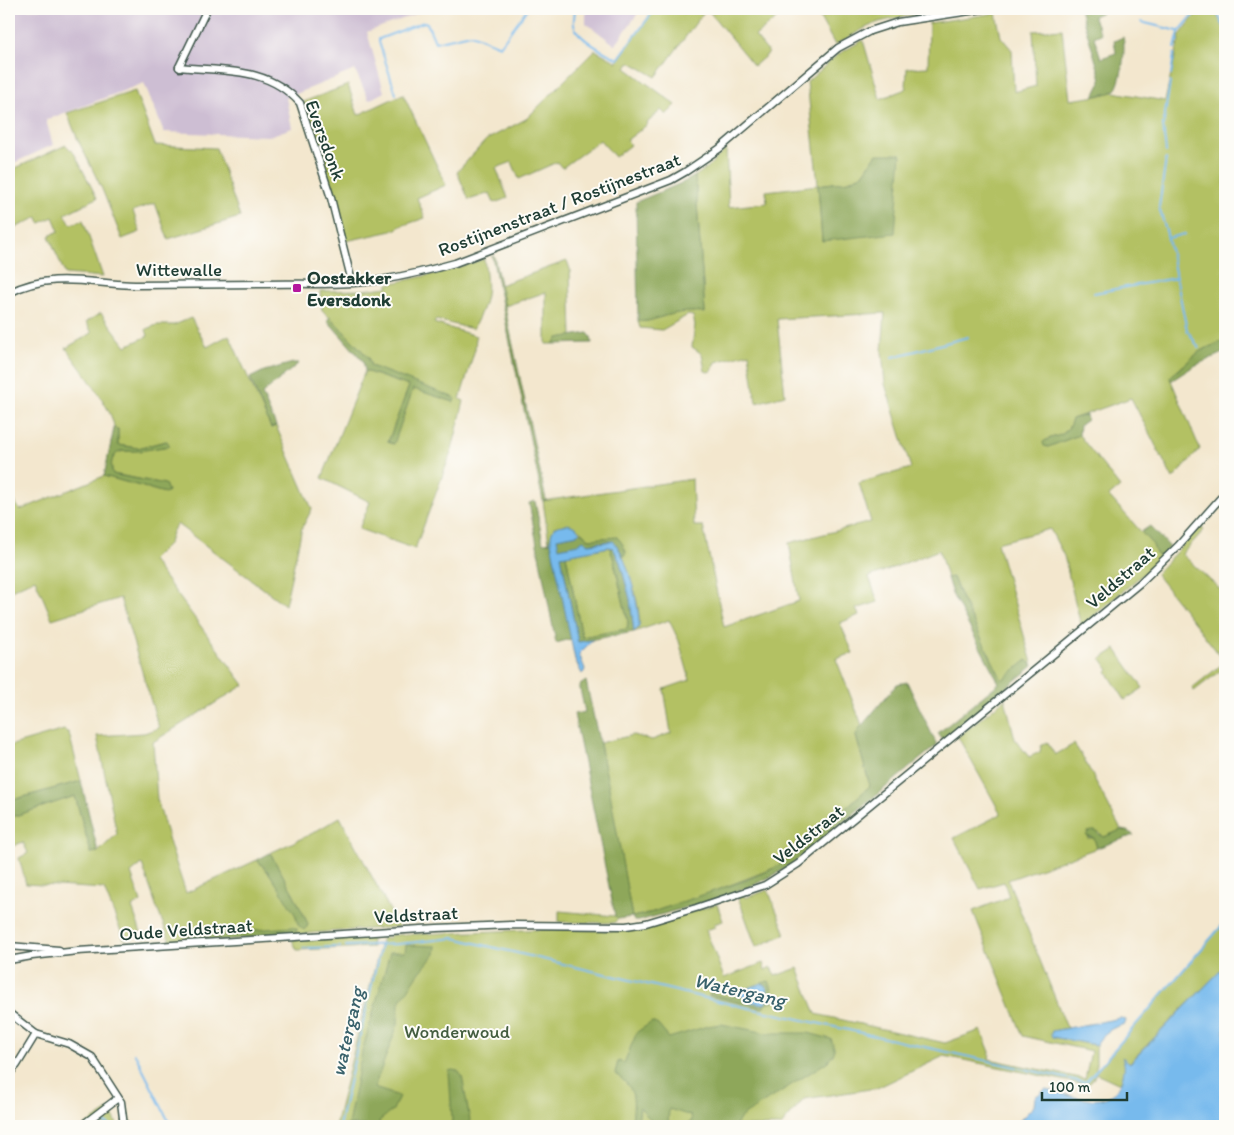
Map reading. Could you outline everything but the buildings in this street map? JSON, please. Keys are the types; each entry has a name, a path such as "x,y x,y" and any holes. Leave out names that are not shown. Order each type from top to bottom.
{"street":[{"name":"Eversdonk","path":"207,9 180,69 235,71 257,75 274,82 300,102 331,198 352,282"},
{"name":"Rostijnenstraat / Rostijnestraat","path":"352,282 380,280 418,273 455,263 671,180 719,149 818,64 849,41 870,30 889,24 942,12 983,9"},
{"name":"Wittewalle","path":"9,293 40,281 59,280 132,285 352,282"},
{"name":"Veldstraat","path":"297,937 511,925 626,926 646,923 696,908 765,884 798,864 1140,583 1178,546 1225,493"},
{"name":"Oude Veldstraat","path":"9,960 78,952 297,937"},
{"name":"Oude Veldstraat","path":"9,946 78,952"},
{"path":"9,1013 36,1034 70,1044 92,1056 120,1102 124,1126"},
{"path":"9,1074 17,1065 36,1034"},
{"path":"81,1126 118,1098"}],"shaded area":[{"path":"9,9 429,9 367,32 384,92 369,100 355,70 286,98 292,128 269,136 164,132 144,83 46,120 53,145 9,165"},
{"path":"586,9 641,9 615,45 586,23"}],"green space":[{"path":"654,9 706,9 656,77 630,62 626,68 676,105 666,115 661,110 648,124 627,140 630,145 615,157 600,140 562,168 557,162 519,179 512,162 496,168 508,198 494,203 490,193 469,200 457,172 486,140 526,119 595,50 617,62"},
{"path":"707,9 778,9 782,14 755,36 769,53 754,66"},
{"path":"815,9 938,9 879,22 835,45"},
{"path":"1080,9 1109,9 1093,16 1101,34 1094,37 1101,58 1116,53 1114,41 1123,37 1124,57 1121,74 1117,87 1110,93 1094,96 1101,82 1100,75"},
{"path":"1200,9 1214,9 1225,30 1225,340 1200,351 1170,378 1200,449 1173,479 1131,398 1072,419 1066,432 1046,440 1048,447 1079,435 1120,487 1109,496 1153,545 1156,554 1163,557 1082,626 1064,556 1050,529 997,543 1033,666 1027,661 1002,681 953,578 947,578 939,550 869,577 878,602 856,609 859,615 840,623 853,653 836,659 862,725 856,736 870,786 796,853 774,868 712,892 647,914 632,917 600,743 633,735 652,740 671,733 664,689 690,680 679,641 669,620 634,632 639,627 638,609 623,557 626,552 617,537 590,539 574,527 562,525 554,527 549,543 543,501 692,479 694,526 703,526 724,627 799,601 789,543 871,522 859,483 911,468 885,384 882,351 885,313 777,319 785,395 756,403 749,353 716,362 712,371 705,371 702,354 692,347 695,325 693,316 688,315 662,330 640,328 638,321 650,321 678,313 705,312 695,176 706,169 726,149 729,207 767,203 766,191 818,185 807,82 837,55 863,40 880,99 906,89 907,68 928,67 929,23 996,13 1001,37 1012,50 1014,92 1036,86 1033,31 1062,29 1070,100 1113,92 1165,101 1180,35","holes":["877,154 822,241 818,185 849,181 863,174"]},
{"path":"348,85 358,115 403,94 446,185 417,198 425,218 392,231 346,241 303,102"},
{"path":"135,91 155,145 216,148 240,217 168,239 155,203 133,211 140,232 122,239 102,189 67,113"},
{"path":"66,145 74,153 97,198 65,214 71,224 83,220 103,277 65,274 49,236 59,231 53,217 40,223 38,217 13,229 9,223 9,171"},
{"path":"877,154 901,154 895,233 822,241 818,185 849,181 863,174"},
{"path":"695,176 705,313 682,313 650,321 638,321 636,202"},
{"path":"492,256 494,256 546,500 543,501"},
{"path":"484,259 486,295 482,310 473,329 436,320 434,323 476,336 475,349 460,399 464,401 452,450 415,549 359,529 370,502 322,478 365,371 409,386 388,442 393,444 413,388 454,402 371,366 368,357 322,310 320,291 363,290 388,287 388,284 443,272"},
{"path":"567,261 570,269 572,336 558,338 553,344 546,344 546,292 505,306 500,285"},
{"path":"101,313 126,346 148,336 146,329 157,325 174,325 191,318 207,347 229,335 271,428 276,426 312,509 302,528 285,605 177,524 172,532 169,543 152,560 244,685 153,742 157,799 186,893 257,860 286,897 298,922 307,927 308,924 293,893 270,853 311,834 340,817 399,927 296,934 297,929 228,932 201,931 190,943 171,943 142,864 131,873 141,902 132,907 141,933 124,939 104,889 26,884 19,858 28,853 23,842 13,846 9,837 9,818 75,796 91,853 98,852 117,834 97,736 144,733 159,728 120,598 52,619 35,579 9,591 9,493 20,510 104,476 165,493 168,491 165,484 113,474 111,465 114,455 123,452 165,447 166,441 138,448 118,445 118,429 114,428 108,410 66,348 92,333 86,322"},
{"path":"330,317 368,357 371,366 455,398 454,402 413,389 394,444 388,442 409,386 365,371 363,361 327,320"},
{"path":"588,333 592,343 553,344 558,338"},
{"path":"1225,340 1225,352 1194,366 1171,381 1170,377 1200,351"},
{"path":"299,363 262,394 276,426 271,428 250,378 264,371"},
{"path":"1086,415 1087,420 1080,425 1079,435 1048,447 1044,446 1043,442 1064,433 1072,419"},
{"path":"114,428 118,429 118,445 138,448 167,441 170,446 139,451 120,451 113,458 112,467 113,474 165,484 168,491 165,493 104,476"},
{"path":"535,501 543,543 551,542 571,639 556,643 529,503"},
{"path":"1150,526 1169,546 1163,557 1156,554 1153,545 1141,532"},
{"path":"1200,526 1204,530 1182,554 1225,594 1225,662 1156,574"},
{"path":"580,532 590,539 617,537 626,552 623,557 616,544 608,541 558,548 557,538"},
{"path":"609,547 628,622 627,629 582,637 566,555"},
{"path":"609,547 613,548 620,562 630,599 634,632 578,642 561,556 566,555 582,637 627,629 628,622"},
{"path":"953,577 1002,680 1027,660 1033,666 942,740 938,733 999,683 952,594 947,578"},
{"path":"1116,649 1143,688 1125,700 1101,659"},
{"path":"1225,662 1225,667 1194,691 1192,688"},
{"path":"586,681 609,787 632,917 618,919 615,916 574,714 585,712 580,685"},
{"path":"907,682 937,745 795,862 778,873 720,898 639,921 634,921 632,917 647,914 746,880 774,868 796,853 870,786 856,736 858,730 897,684"},
{"name":"Wonderwoud","path":"1005,699 1015,739 1029,757 1040,752 1041,746 1047,742 1055,755 1074,744 1084,759 1121,830 1104,837 1099,832 1087,838 1094,838 1097,848 1008,880 1067,1028 1052,1031 1052,1037 1096,1045 1096,1072 1225,921 1225,966 1129,1063 1123,1058 1126,1066 1120,1084 1096,1073 1092,1081 1087,1085 944,1056 877,1088 804,1099 781,1126 335,1126 382,938 389,938 390,935 552,929 613,931 636,929 717,904 723,921 714,924 715,927 706,930 724,978 763,963 765,970 771,967 775,976 798,968 816,1014 945,1043 981,1030 990,1052 989,1059 1085,1079 1091,1051 1023,1036 973,911 1009,897 1004,882 980,889 954,838 1001,814 958,737"},
{"path":"64,730 69,733 81,781 9,801 9,746"},
{"path":"81,781 98,852 91,853 75,796 9,818 9,801"},
{"path":"1121,830 1134,835 1097,848 1094,838 1086,836 1088,832 1094,831 1104,837"},
{"path":"270,853 308,924 304,930 298,925 296,916 269,873 257,860"},
{"path":"768,890 786,934 756,947 738,897 744,895 745,898"},
{"path":"559,911 615,916 618,919 614,923 559,922"},
{"path":"292,927 297,929 296,934 190,943 189,934 201,931 228,932"},
{"path":"371,936 372,947 297,950 292,940"},
{"path":"406,945 436,946 435,954 399,1003 398,1024 374,1088 399,1096 393,1110 379,1121 380,1126 348,1125 362,1052 390,952 405,952"},
{"path":"769,981 776,1001 765,1004 763,1008 709,996 710,993 732,998 735,993 751,998 751,1002 766,986 762,983"},
{"path":"652,1022 658,1025 669,1038 721,1024 767,1033 808,1033 831,1039 834,1052 827,1062 741,1117 736,1126 684,1126 692,1121 691,1116 669,1109 668,1126 655,1126 640,1107 638,1124 647,1124 648,1126 632,1126 633,1097 628,1085 615,1074 618,1061 624,1063 637,1032"},
{"path":"449,1071 458,1071 462,1076 471,1126 451,1126"},
{"path":"110,1109 118,1126 84,1126"}],"water":[{"path":"568,524 576,527 580,532 557,538 559,548 578,544 583,540 589,544 613,541 628,569 639,618 639,627 634,632 630,599 620,562 613,548 609,547 561,556 578,642 593,640 579,654 585,669 582,674 575,660 551,542 551,534 554,528"},
{"path":"1225,966 1225,1126 1016,1126 1034,1106 1035,1097 1046,1089 1078,1098 1089,1099 1109,1096 1117,1090 1124,1070 1122,1057 1130,1063"},
{"path":"762,983 765,985 768,993 765,1004 750,1002 751,998 736,995 735,993"},
{"path":"1121,1018 1126,1020 1125,1024 1108,1032 1096,1045 1052,1037 1051,1034 1052,1031"}],"waterway":[{"path":"396,94 379,39 424,22 427,23 435,42 471,34 500,46 527,9"},
{"path":"575,9 574,25 580,35 593,45 618,59 655,9"},
{"path":"1175,48 1179,32 1198,9"},
{"path":"1215,9 1225,28"},
{"path":"1141,22 1178,31"},
{"path":"1171,75 1174,54"},
{"path":"1166,152 1163,126 1170,82"},
{"path":"1166,159 1159,207 1167,234 1187,330 1199,348"},
{"path":"1168,238 1185,234"},
{"path":"1094,293 1175,278"},
{"path":"893,357 968,337"},
{"name":"Watergang","path":"346,946 398,944 454,938 722,1002 1083,1082 1087,1081 1225,922"},
{"name":"watergang","path":"339,1126 381,945"},
{"path":"303,948 340,947"},
{"path":"135,1054 171,1126"},
{"path":"95,1126 103,1123 111,1126"}],"place":[{"name":"Oostakker Eversdonk","path":"297,288"}]}
